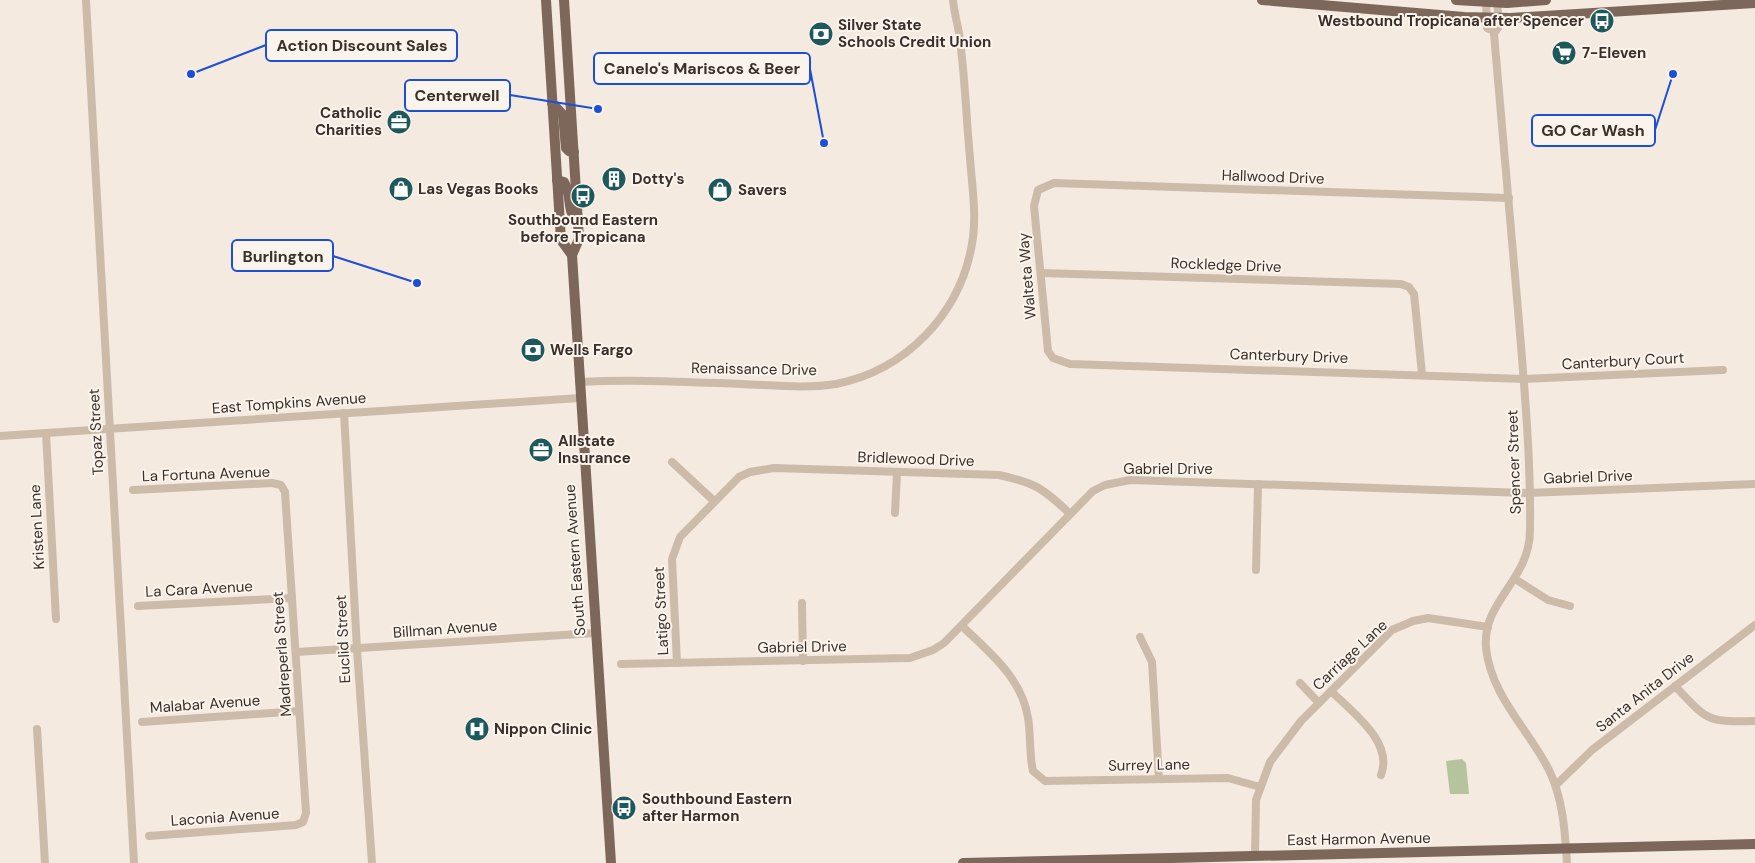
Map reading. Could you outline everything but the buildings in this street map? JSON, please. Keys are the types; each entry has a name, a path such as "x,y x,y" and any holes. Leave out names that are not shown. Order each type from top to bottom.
{"main road":[{"name":"South Eastern Avenue","path":"546,0 562,240 572,254"},
{"name":"South Eastern Avenue","path":"564,0 579,239 572,254 611,863"},
{"path":"1262,0 1486,18 1544,17 1728,2 1755,4"},
{"path":"1456,0 1546,0"},
{"path":"552,103 563,115 566,148 569,152 574,152"},
{"path":"557,180 564,182 568,188 569,213 578,225"},
{"name":"East Harmon Avenue","path":"963,863 1090,862 1255,856 1327,859 1755,844"}],"street":[{"name":"Topaz Street","path":"86,0 134,863"},
{"name":"Renaissance Drive","path":"579,382 623,379 802,386 836,384 868,374 900,358 927,335 949,308 963,276 972,243 974,208 959,34 952,0"},
{"path":"1486,1 1486,18"},
{"name":"Spencer Street","path":"1494,31 1499,26 1497,1"},
{"name":"Spencer Street","path":"1486,18 1487,28 1494,31"},
{"name":"Spencer Street","path":"1494,31 1529,440 1529,546 1525,560 1515,579 1497,604 1488,627 1488,657 1501,692 1518,725 1547,767 1556,785 1567,863"},
{"name":"Hallwood Drive","path":"1038,190 1054,183 1509,198"},
{"name":"Walteta Way","path":"1038,190 1034,206 1048,352 1053,358"},
{"name":"Rockledge Drive","path":"1040,273 1401,284 1409,287 1414,294 1422,374"},
{"name":"Canterbury Drive","path":"1053,358 1070,364 1422,374 1524,379"},
{"name":"Canterbury Court","path":"1524,379 1723,370"},
{"name":"East Tompkins Avenue","path":"0,436 580,398"},
{"name":"Euclid Street","path":"344,413 357,649 372,863"},
{"name":"Kristen Lane","path":"46,433 56,619"},
{"path":"672,462 714,501"},
{"name":"Bridlewood Drive","path":"750,472 774,468 999,475 1029,482 1052,497 1069,514"},
{"name":"Latigo Street","path":"677,663 672,559 680,537 739,477 750,472"},
{"path":"895,513 897,472"},
{"name":"Gabriel Drive","path":"621,664 910,658 933,650 962,626 1093,491 1105,485 1130,480 1528,493 1755,484"},
{"name":"La Fortuna Avenue","path":"133,490 272,482 281,485"},
{"path":"1256,570 1258,484"},
{"name":"Madreperla Street","path":"281,485 285,492 296,652 306,813 303,822"},
{"path":"1515,579 1548,600 1570,606"},
{"name":"La Cara Avenue","path":"138,606 292,598"},
{"path":"802,603 803,660"},
{"name":"Carriage Lane","path":"1255,856 1256,800 1270,762 1301,721 1392,630 1413,621 1428,618 1445,619 1488,627"},
{"name":"Santa Anita Drive","path":"1556,785 1592,750 1755,625"},
{"name":"Surrey Lane","path":"962,626 1003,664 1014,681 1028,716 1031,763 1038,777 1045,781 1228,778 1260,786"},
{"name":"Billman Avenue","path":"296,652 595,633"},
{"path":"1140,636 1152,662 1159,779"},
{"name":"Carriage Lane","path":"1300,683 1319,703"},
{"path":"1675,686 1701,714 1713,720 1755,721"},
{"path":"1331,691 1376,738 1383,753 1385,766 1381,775"},
{"name":"Malabar Avenue","path":"142,722 299,711"},
{"path":"37,729 45,863"},
{"name":"Laconia Avenue","path":"149,836 296,825 303,822"}],"green space":[{"path":"1462,759 1466,763 1469,794 1450,794 1446,761"}],"place":[{"name":"Westbound Tropicana after Spencer","path":"1602,21"},
{"name":"Silver State Schools Credit Union","path":"821,34"},
{"name":"7-Eleven","path":"1564,53"},
{"name":"Action Discount Sales","path":"191,74"},
{"name":"GO Car Wash","path":"1673,74"},
{"name":"Centerwell","path":"598,109"},
{"name":"Catholic Charities","path":"399,122"},
{"name":"Canelo's Mariscos & Beer","path":"824,143"},
{"name":"Dotty's","path":"614,179"},
{"name":"Las Vegas Books","path":"401,189"},
{"name":"Savers","path":"720,190"},
{"name":"Southbound Eastern before Tropicana","path":"583,196"},
{"name":"Burlington","path":"417,283"},
{"name":"Wells Fargo","path":"533,350"},
{"name":"Allstate Insurance","path":"541,450"},
{"name":"Nippon Clinic","path":"477,729"},
{"name":"Southbound Eastern after Harmon","path":"624,808"}]}
